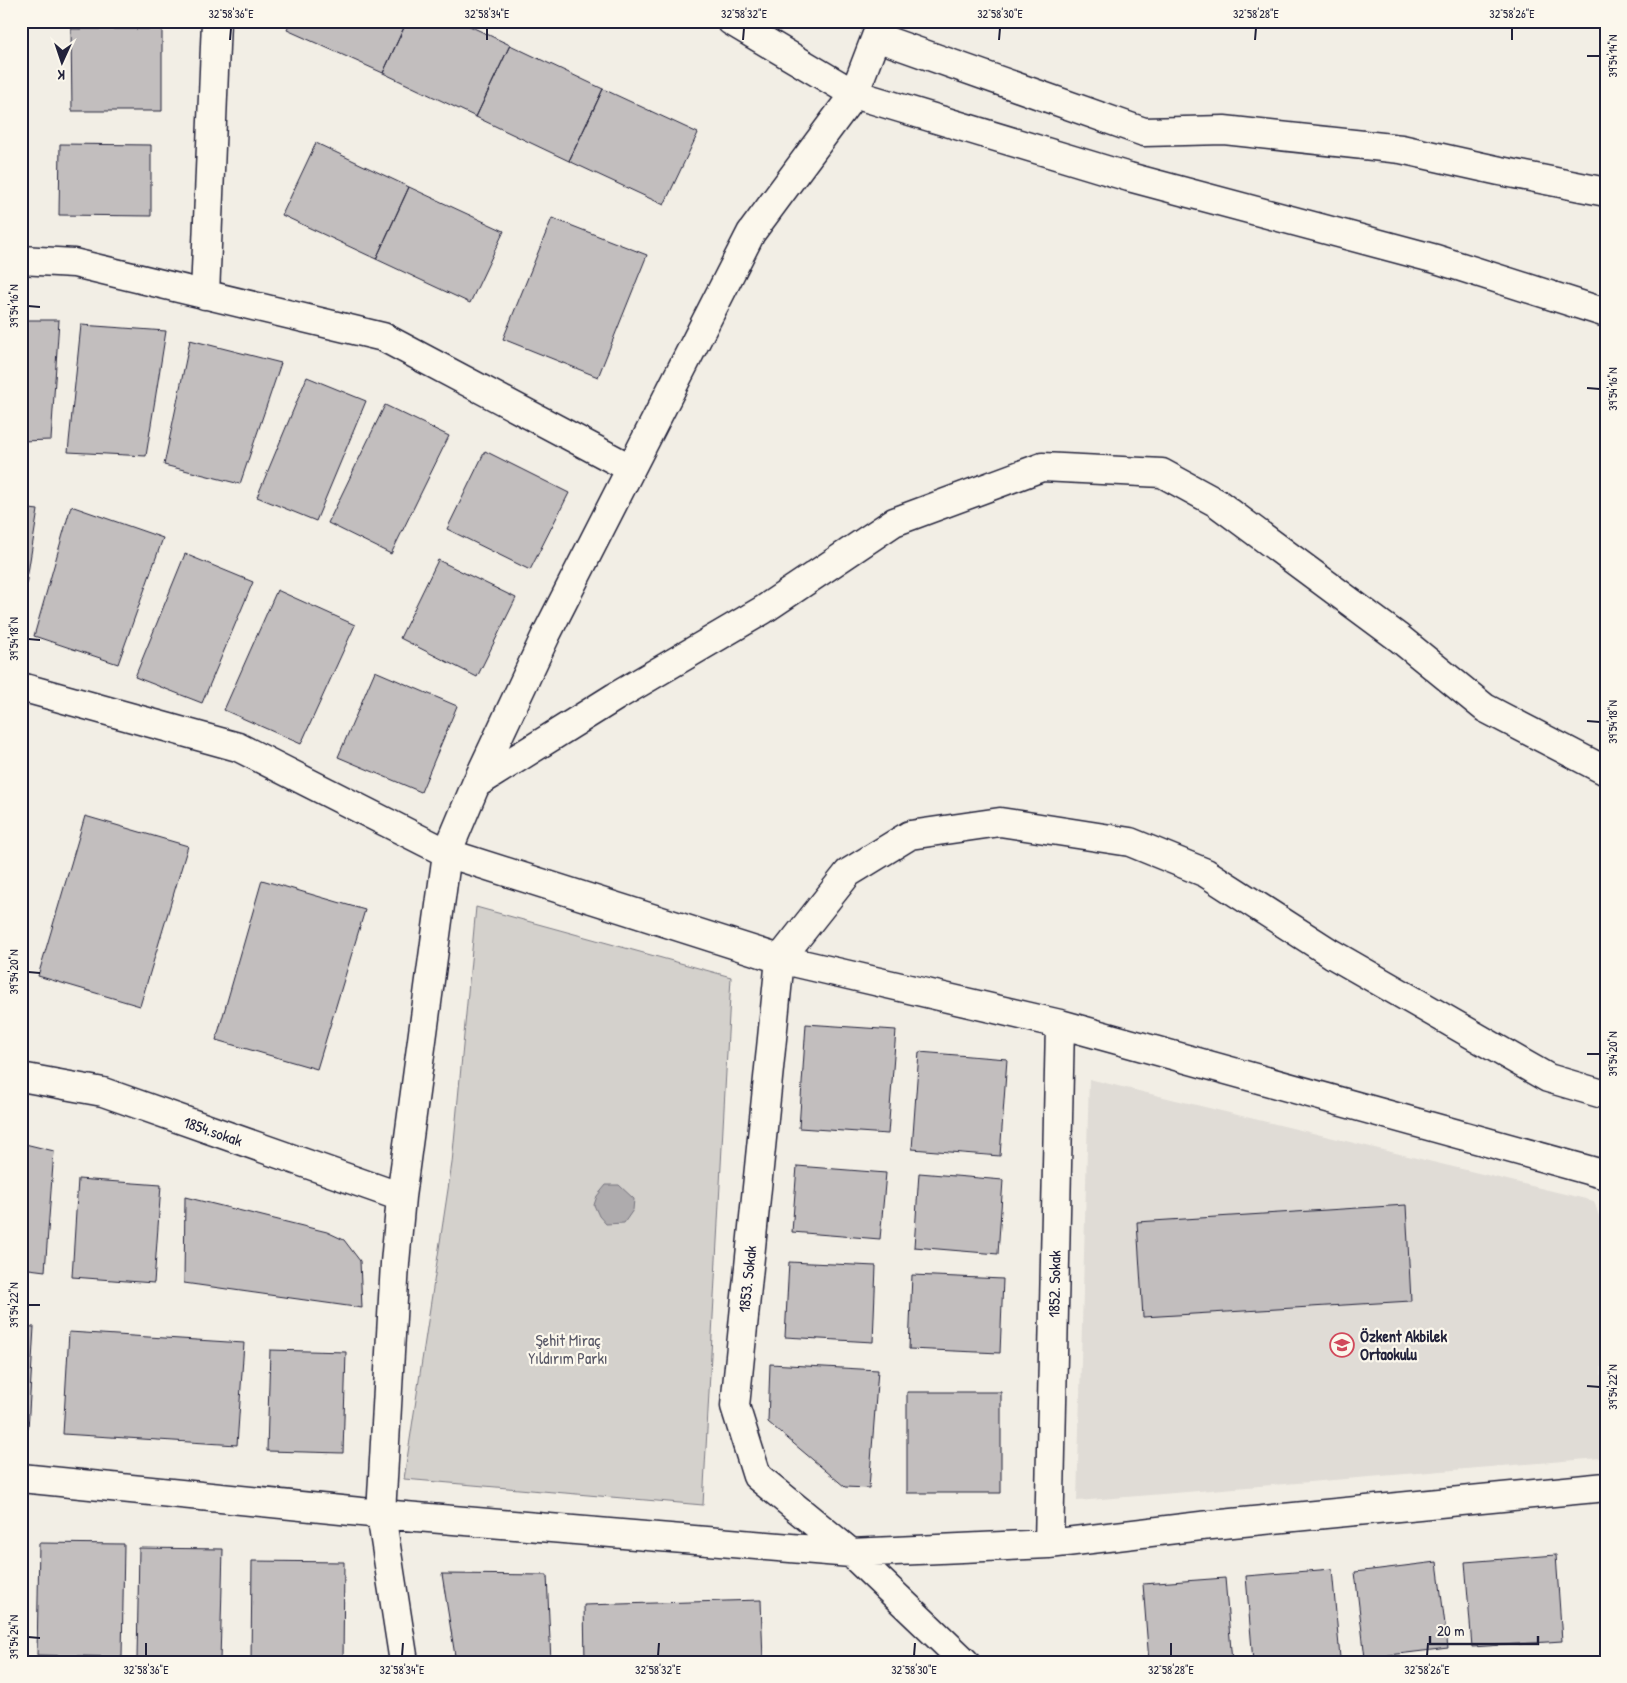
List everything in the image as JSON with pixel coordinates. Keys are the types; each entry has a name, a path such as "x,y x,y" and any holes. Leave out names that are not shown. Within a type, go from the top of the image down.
{"street":[{"path":"205,294 216,21"},
{"path":"731,21 854,94 1129,177 1436,259 1606,313"},
{"path":"404,1662 381,1514 395,1263 401,1196 447,853 476,784 546,635 750,233 854,94 879,29 1144,132 1224,130 1401,149 1606,192"},
{"path":"21,260 74,263 383,337 630,468"},
{"path":"476,784 622,693 763,610 894,522 1042,467 1162,473 1216,503 1400,638 1485,708 1606,771"},
{"path":"21,688 238,747 447,853 780,959 1060,1024 1606,1175"},
{"path":"780,959 848,873 910,835 1000,822 1130,842 1206,873 1332,954 1548,1078 1606,1095"},
{"name":"1853. Sokak","path":"780,959 735,1406 757,1476 851,1553 965,1662"},
{"name":"1852. Sokak","path":"1048,1544 1060,1024"},
{"name":"1854.sokak","path":"21,1077 103,1092 401,1196"},
{"path":"21,1478 381,1514 851,1553 1048,1544 1201,1526 1606,1487"}],"shaded area":[{"name":"Özkent Akbilek Ortaokulu","path":"1089,1079 1594,1201 1604,1231 1600,1458 1077,1501"},
{"path":"606,1185 619,1185 634,1199 633,1210 624,1223 606,1224 599,1216 594,1205 597,1196"}],"green space":[{"name":"Şehit Miraç Yıldırım Parkı","path":"476,907 731,977 703,1505 404,1479 452,1163"}],"building":[{"path":"291,21 407,21 383,73 287,30"},
{"path":"407,21 459,21 510,45 476,117 383,73"},
{"path":"71,29 162,29 162,111 72,111"},
{"path":"510,45 603,89 569,161 476,117"},
{"path":"603,89 698,133 664,205 569,161"},
{"path":"316,143 409,187 376,259 282,215"},
{"path":"60,144 151,145 151,216 59,215"},
{"path":"409,187 504,231 470,303 376,259"},
{"path":"552,218 647,255 598,377 503,339"},
{"path":"21,320 59,320 51,440 21,441"},
{"path":"81,325 166,331 146,456 68,452"},
{"path":"190,340 281,363 240,484 164,465"},
{"path":"307,377 366,401 316,521 257,497"},
{"path":"385,405 449,436 391,554 328,523"},
{"path":"485,451 569,493 530,570 447,529"},
{"path":"71,506 163,538 118,664 34,636"},
{"path":"21,508 38,510 21,617"},
{"path":"185,554 253,582 202,703 135,677"},
{"path":"438,560 516,598 477,677 400,638"},
{"path":"277,590 355,625 301,744 224,710"},
{"path":"375,671 457,706 421,792 338,757"},
{"path":"85,816 188,846 140,1006 38,976"},
{"path":"262,880 365,910 317,1069 216,1040"},
{"path":"806,1024 896,1030 888,1134 799,1128"},
{"path":"919,1052 1007,1059 1000,1156 912,1149"},
{"path":"21,1143 54,1151 45,1271 21,1268"},
{"path":"797,1166 886,1173 880,1239 792,1232"},
{"path":"919,1173 1003,1180 998,1254 914,1247"},
{"path":"78,1179 161,1185 154,1283 72,1277"},
{"path":"185,1197 327,1232 344,1240 360,1261 362,1308 184,1283"},
{"path":"1406,1205 1411,1301 1143,1317 1137,1222"},
{"path":"789,1262 876,1266 873,1342 785,1337"},
{"path":"912,1275 1003,1279 1000,1353 909,1349"},
{"path":"21,1326 34,1327 28,1429 21,1428"},
{"path":"69,1332 244,1343 237,1445 63,1434"},
{"path":"270,1350 346,1352 343,1453 267,1451"},
{"path":"770,1364 878,1370 869,1488 845,1487 768,1422"},
{"path":"907,1392 1001,1392 1001,1493 907,1493"},
{"path":"39,1543 124,1544 122,1657 37,1655"},
{"path":"139,1548 223,1549 220,1661 137,1659"},
{"path":"1556,1555 1562,1641 1472,1647 1465,1562"},
{"path":"252,1561 344,1562 343,1662 251,1662"},
{"path":"1437,1562 1448,1648 1365,1658 1355,1572"},
{"path":"1332,1569 1340,1658 1293,1662 1253,1662 1246,1576"},
{"path":"442,1574 547,1575 551,1662 456,1662"},
{"path":"1225,1578 1232,1662 1149,1662 1143,1584"},
{"path":"761,1600 763,1662 585,1662 584,1605"}],"place":[{"name":"Özkent Akbilek Ortaokulu","path":"1342,1345"}]}
